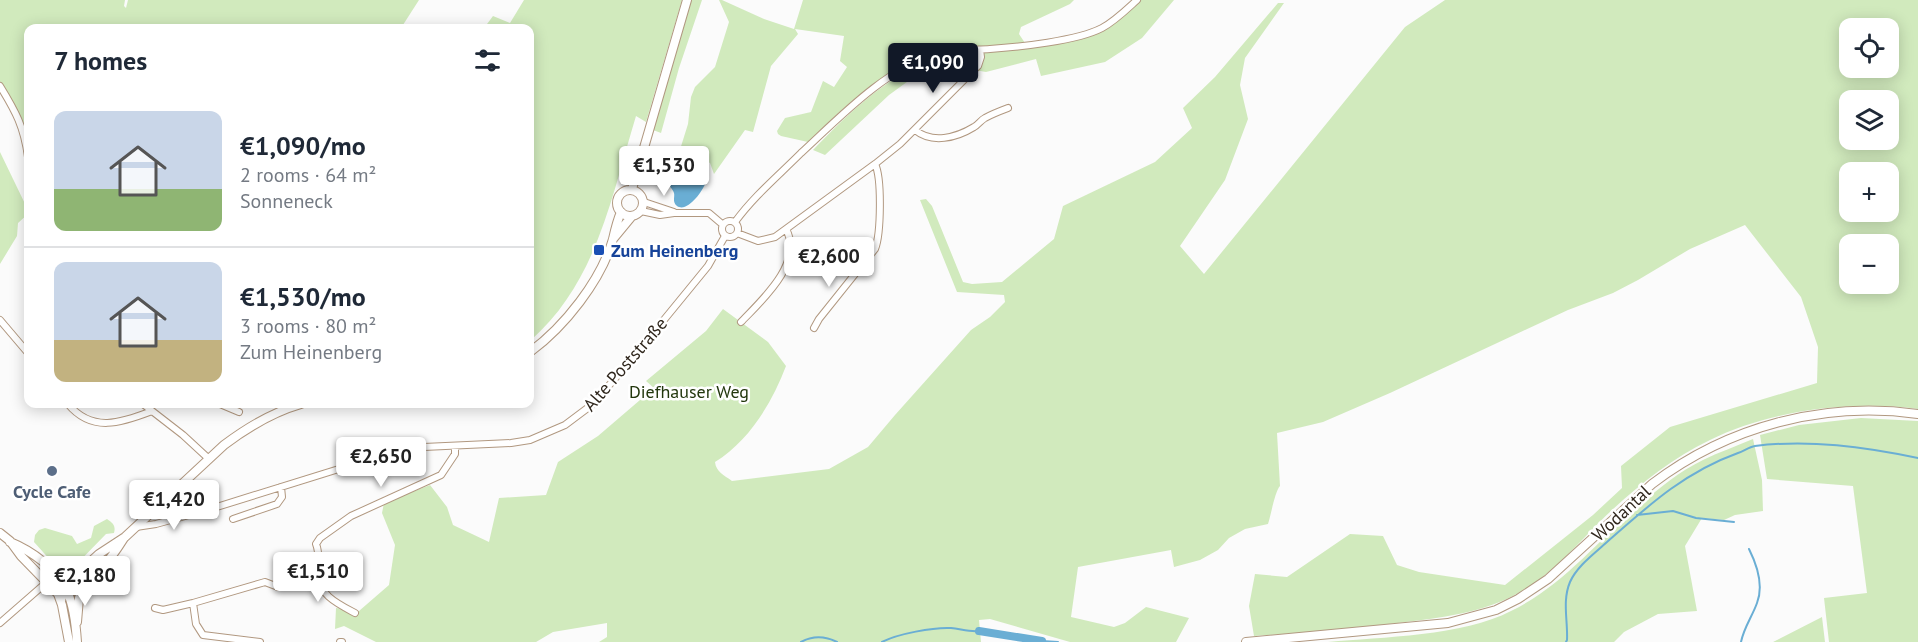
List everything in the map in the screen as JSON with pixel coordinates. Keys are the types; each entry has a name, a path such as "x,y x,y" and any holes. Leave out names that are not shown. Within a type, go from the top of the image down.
{"main road":[{"path":"632,189 687,0"},
{"path":"613,239 643,206 640,193 632,189 623,191 618,197 617,205 626,216 632,216"},
{"path":"534,348 562,324 596,276 613,239 621,212"},
{"path":"61,601 65,590 99,554 125,537 241,432 267,417 291,408"},
{"name":"Wodantal","path":"1246,642 1448,623 1474,617 1507,605 1548,579 1652,484 1666,473 1716,445 1755,429 1794,418 1844,411 1877,410 1918,414"},
{"path":"0,533 31,552 55,574 65,590 76,629"},
{"path":"77,642 78,608 83,587 115,553 125,537"},
{"path":"10,541 61,601 69,642"},
{"path":"49,585 65,590 83,587"}],"street":[{"path":"735,222 751,201 839,117 881,83 914,63 938,53 1031,45 1066,39 1100,29 1118,18 1137,0"},
{"path":"737,233 753,240 763,241 775,237 875,164 915,130 978,66 981,57 980,50"},
{"path":"0,86 24,131"},
{"path":"915,130 929,138 949,137 976,126 982,119 1008,108"},
{"path":"814,328 875,249 879,240 878,169 875,164"},
{"path":"643,206 660,215 709,213 722,224 722,232 725,236 730,237 737,233"},
{"path":"722,224 729,220 735,222 738,226 737,233"},
{"path":"741,322 784,271 789,258 790,246 790,237 786,229"},
{"name":"Alte Poststraße","path":"136,527 207,510 409,450 530,440 565,425 586,410 636,354 708,266 725,236"},
{"path":"0,320 24,347"},
{"path":"72,408 81,417 94,423 108,424 152,411"},
{"path":"148,408 209,459"},
{"path":"230,408 239,412"},
{"path":"355,613 333,601 321,586 318,577 319,557 316,544 320,538 351,516 441,475 455,454 455,446"},
{"path":"233,519 277,504 282,497 281,487"},
{"path":"155,608 163,610 193,603 265,582 278,587 286,584"},
{"path":"0,623 49,585"},
{"path":"193,603 196,624 203,635 261,642"}],"green space":[{"path":"0,0 125,0 126,8 128,0 419,0 404,24 24,24 24,128 0,82"},
{"path":"524,0 682,0 646,122 636,116 599,237 571,292 553,318 534,337 534,24 487,24 493,16 510,23"},
{"path":"691,0 702,0 679,68 661,133 653,130"},
{"path":"719,0 794,29 803,0 1074,0 1021,27 1019,34 1025,43 1034,46 1100,32 1119,20 1141,0 1174,0 1142,38 1105,62 1041,76 1036,59 986,72 944,68 918,74 889,95 825,155 813,150 860,105 899,76 939,57 936,52 917,59 883,78 852,101 808,142 781,136 777,131 785,118 811,112 823,81 834,87 847,67 840,61 844,36 795,29 798,34 771,66 753,132 745,130 714,174 710,163 692,153 689,157 678,156 688,124 691,97 695,87 715,67 729,22"},
{"name":"Diefhauser Weg","path":"1445,0 1918,0 1918,409 1867,406 1812,410 1759,421 1710,440 1671,463 1634,491 1545,575 1520,592 1492,605 1446,617 1344,629 1254,636 1249,606 1255,574 1287,577 1350,534 1383,536 1397,565 1419,572 1505,585 1593,515 1622,488 1621,466 1670,427 1817,383 1818,347 1801,297 1745,225 1690,249 1613,293 1568,310 1390,393 1323,422 1277,433 1280,486 1268,524 1245,529 1229,538 1218,550 1200,560 1174,567 1171,550 1078,567 1071,617 1114,627 1125,623 1146,607 1189,618 1176,642 1070,642 990,619 979,620 981,642 599,642 607,637 607,623 553,632 536,642 376,642 344,626 335,629 336,608 359,611 389,585 395,545 382,513 384,503 430,485 447,507 453,525 489,542 499,498 546,495 558,462 598,436 654,388 646,381 706,331 723,309 768,342 786,366 774,394 758,420 738,443 715,462 721,473 732,481 829,469 868,447 971,330 990,317 1005,302 1004,295 957,292 920,200 926,199 932,206 963,282 972,284 1002,282 1054,239 1063,206 1155,162 1192,128 1183,108 1215,77 1278,3 1284,3 1245,58 1240,85 1248,119 1225,180 1180,246 1204,274 1405,27"},
{"path":"0,152 24,202 24,218 18,223 17,236 0,264"},
{"path":"1861,418 1918,421 1918,642 1829,642 1824,598 1867,593 1853,486 1767,479 1760,435 1799,425"},
{"path":"1753,439 1762,480 1763,511 1735,515 1724,520 1702,518 1685,546 1697,611 1658,614 1624,632 1614,642 1328,642 1397,637 1470,626 1511,611 1564,576 1624,519 1670,480 1715,454"},
{"path":"107,519 115,528 114,533 106,534 69,572 61,572 34,542 35,535 39,530 45,528 72,536 77,544 91,538 94,526"},
{"path":"1822,617 1825,642 1773,642"}],"water":[{"path":"685,158 704,166 706,180 694,201 681,207 675,203 673,192 666,181 672,167"}],"waterway":[{"path":"1566,642 1566,596 1570,582 1577,571 1592,555 1653,503 1701,470 1751,447 1775,444 1837,445 1918,458"},
{"path":"1637,515 1673,511 1696,518 1734,522"},
{"path":"1741,642 1757,603 1760,589 1757,568 1749,549"},
{"path":"882,642 906,634 935,629 979,631"},
{"path":"979,631 1042,641"},
{"path":"801,642 819,638 837,642"},
{"path":"1042,641 1058,642"}],"place":[{"name":"Zum Heinenberg","path":"599,250"},
{"name":"Cycle Cafe","path":"52,471"}]}
